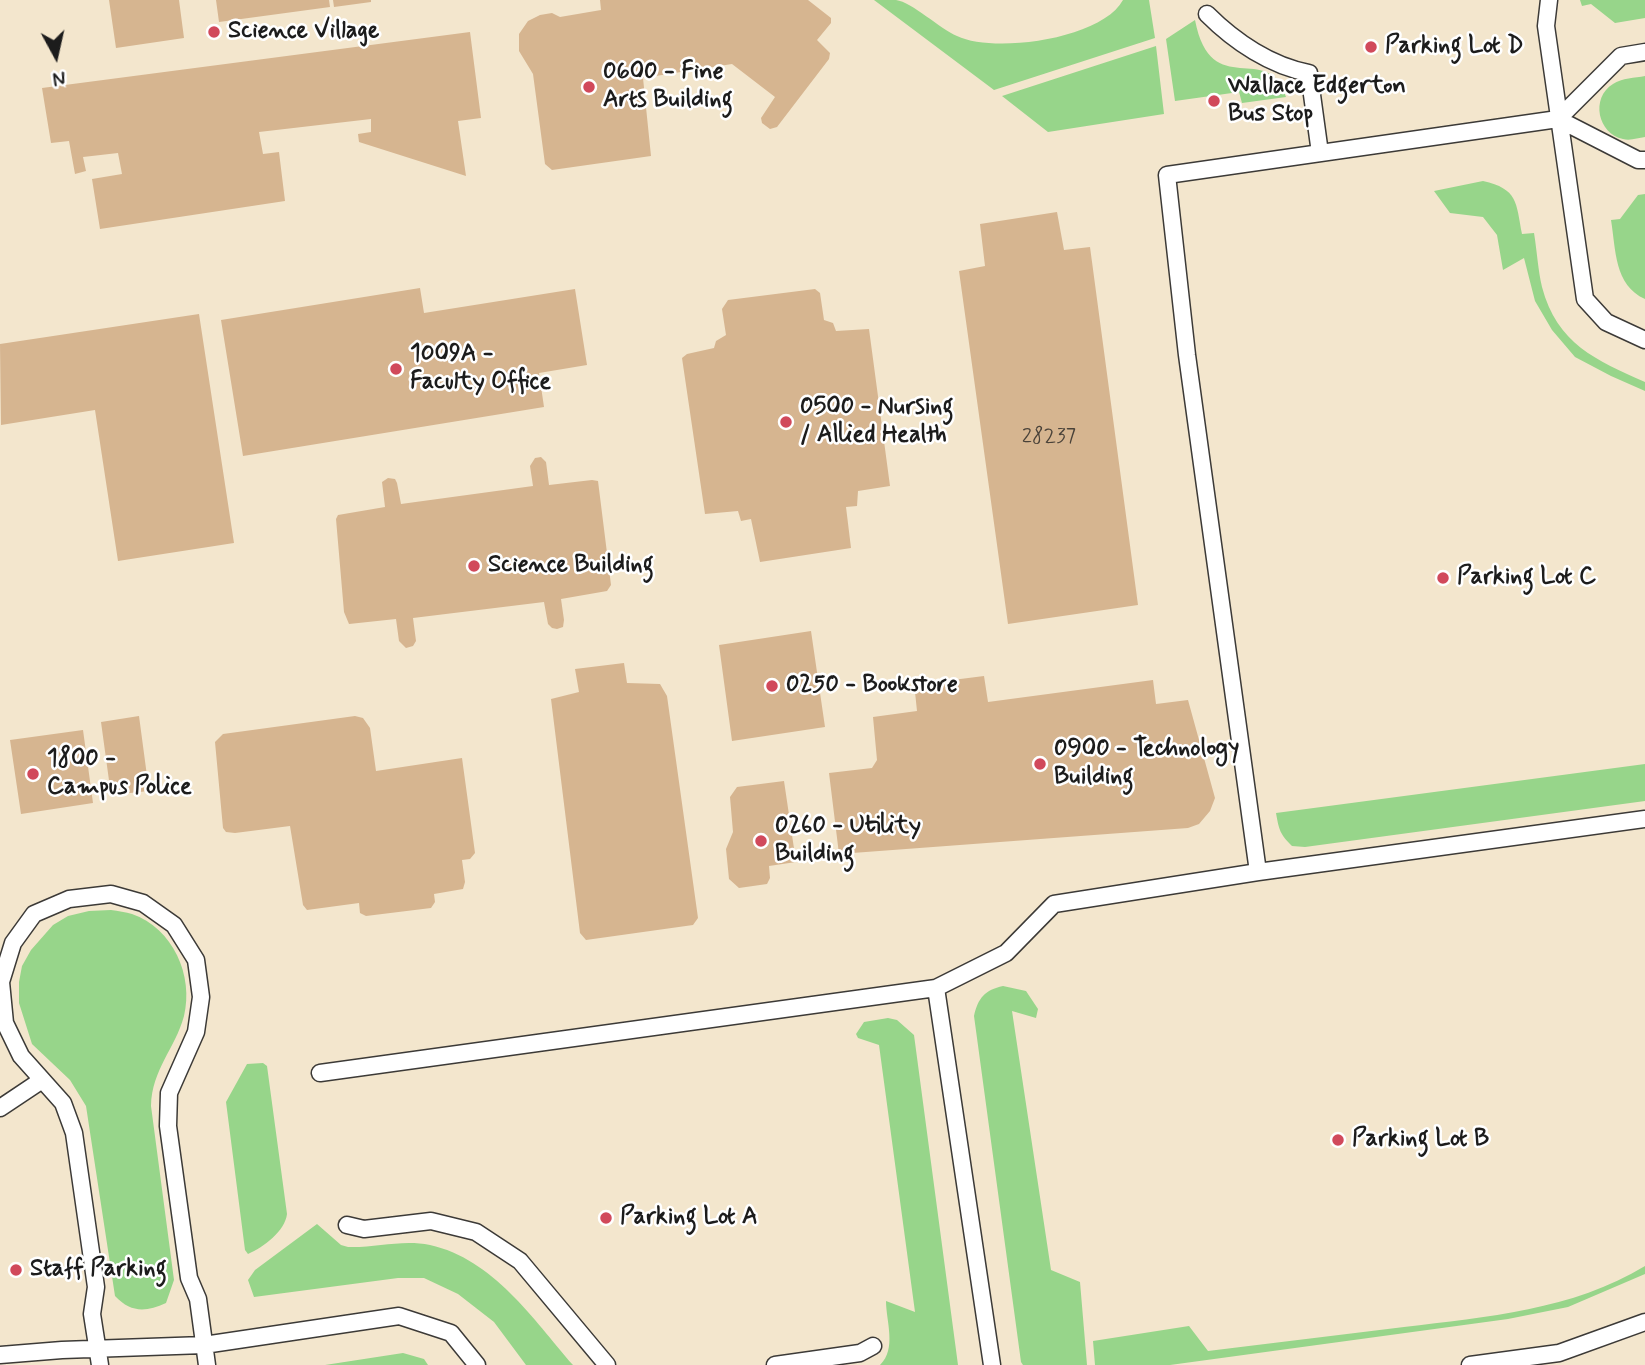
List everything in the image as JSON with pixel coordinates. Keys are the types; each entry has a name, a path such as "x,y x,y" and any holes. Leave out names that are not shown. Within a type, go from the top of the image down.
{"lane":[{"path":"1549,0 1546,26 1585,299 1606,322 1645,340"},
{"path":"1207,15 1229,36 1253,50 1289,69 1309,73 1320,153"},
{"path":"1558,119 1621,56 1645,52"},
{"path":"1258,872 1184,331 1167,176 1558,119 1639,160 1645,159"},
{"path":"320,1073 936,989 1006,953 1054,904 1258,872 1645,819"},
{"path":"100,1365 92,1314 96,1287 74,1133 63,1103 21,1056 5,1023 1,982 13,943 34,914 69,899 111,894 143,903 174,925 196,960 201,997 196,1032 169,1093 168,1126 189,1278 198,1299 207,1365"},
{"path":"936,989 992,1365"},
{"path":"0,1108 42,1080"},
{"path":"347,1225 364,1229 431,1221 476,1232 520,1261 607,1365"},
{"path":"0,1355 98,1348 204,1345 399,1316 451,1333 477,1365"},
{"path":"1471,1365 1559,1353 1645,1322"},
{"path":"775,1365 860,1353 873,1346"}],"green space":[{"path":"874,0 903,2 957,36 974,41 1020,43 1071,33 1093,25 1111,13 1123,0 1149,0 1155,38 994,90"},
{"path":"1580,0 1645,0 1645,18 1615,23 1591,4 1582,6"},
{"path":"1195,20 1203,45 1214,59 1226,66 1267,72 1278,80 1286,97 1242,103 1239,92 1175,101 1166,39"},
{"path":"1156,46 1164,114 1048,132 1002,96"},
{"path":"1645,76 1645,137 1628,140 1614,136 1600,115 1601,98 1606,90 1617,82"},
{"path":"1483,181 1509,193 1516,205 1522,234 1534,233 1542,287 1549,307 1568,336 1581,348 1610,366 1645,382 1645,391 1575,357 1552,330 1535,301 1524,258 1503,270 1497,235 1483,217 1450,213 1434,191"},
{"path":"1645,194 1645,299 1627,285 1622,276 1611,220 1620,219 1638,195"},
{"path":"1645,764 1645,801 1305,847 1292,846 1285,838 1279,828 1276,813"},
{"path":"111,910 132,914 159,930 177,955 186,985 184,1016 155,1081 151,1106 174,1280 166,1303 145,1309 127,1306 115,1296 86,1106 70,1080 32,1044 19,1003 22,966 31,950 53,925 68,916"},
{"path":"1003,986 1026,991 1038,1009 1036,1018 1012,1011 1051,1270 1080,1282 1087,1365 1023,1365 1021,1362 974,1016 983,996"},
{"path":"888,1018 897,1020 914,1035 958,1365 880,1365 888,1351 889,1343 886,1301 915,1312 879,1045 858,1038 856,1034 864,1022"},
{"path":"263,1063 267,1066 287,1214 273,1238 248,1254 245,1250 226,1102 247,1064"},
{"path":"317,1224 341,1245 348,1247 420,1243 453,1252 473,1263 510,1293 573,1365 526,1365 494,1322 458,1294 424,1278 398,1278 254,1297 248,1280 255,1270"},
{"path":"1645,1266 1645,1274 1568,1307 1508,1319 1170,1365 1095,1365 1093,1341 1189,1326 1208,1351 1497,1315 1588,1293"},
{"path":"403,1353 424,1359 428,1365 325,1365"}],"building":[{"path":"109,0 179,0 184,38 116,48"},
{"path":"216,0 329,0 330,7 219,22"},
{"path":"333,0 371,0 371,2 334,7"},
{"name":"0600 - Fine Arts Building","path":"600,0 808,0 831,18 831,23 817,40 830,53 829,59 777,127 770,129 762,123 761,118 775,97 732,64 643,78 651,156 552,170 545,164 533,74 519,51 519,34 528,21 540,15 552,13 560,17 601,10"},
{"path":"470,32 481,118 458,121 466,176 359,142 358,134 371,132 371,119 259,132 263,154 279,152 285,201 100,229 92,179 122,174 118,153 83,157 86,171 75,174 69,141 51,143 42,88"},
{"path":"1057,212 1064,250 1090,247 1138,605 1008,624 959,271 985,266 980,224"},
{"name":"1009A - Faculty Office","path":"420,288 424,313 575,289 587,365 539,373 544,407 243,456 221,320"},
{"name":"0500 - Nursing / Allied Health","path":"815,289 820,293 824,320 833,323 836,331 869,329 890,486 858,491 857,506 846,507 851,548 760,562 751,519 741,521 738,511 705,514 682,358 687,354 714,348 716,341 726,335 722,309 728,300"},
{"path":"199,314 234,543 118,561 95,410 1,425 0,344"},
{"name":"Science Building","path":"541,457 546,462 549,485 598,481 611,585 607,591 561,599 564,620 563,627 557,629 548,624 544,602 413,618 416,641 413,646 406,648 399,641 396,619 349,624 344,612 336,519 338,515 385,507 382,482 388,478 395,479 397,483 401,504 533,486 530,466 535,458"},
{"name":"0250 - Bookstore","path":"811,631 825,727 732,741 719,645"},
{"path":"624,663 627,683 660,684 667,696 698,918 693,925 586,940 580,933 551,699 579,692 575,669"},
{"name":"0900 - Technology Building","path":"984,676 988,702 1153,680 1156,704 1188,700 1215,798 1210,811 1199,824 1188,828 839,854 829,773 872,768 877,760 873,717 917,711 915,692 921,684"},
{"path":"139,716 149,791 111,795 101,722"},
{"path":"355,716 363,718 370,728 376,771 462,758 475,853 470,859 462,860 465,882 463,889 434,894 435,902 431,908 366,916 360,913 359,903 307,910 303,905 290,826 235,833 226,832 223,828 215,742 223,734"},
{"path":"83,730 93,803 21,814 10,740"},
{"name":"0260 - Utility Building","path":"784,781 796,862 769,866 770,878 767,884 739,888 729,879 726,849 733,832 730,797 737,787"}],"place":[{"name":"Science Village","path":"214,32"},
{"name":"Parking Lot D","path":"1371,47"},
{"name":"0600 - Fine Arts Building","path":"589,87"},
{"name":"Wallace Edgerton Bus Stop","path":"1214,101"},
{"name":"1009A - Faculty Office","path":"396,369"},
{"name":"0500 - Nursing / Allied Health","path":"786,422"},
{"name":"Science Building","path":"474,566"},
{"name":"Parking Lot C","path":"1443,578"},
{"name":"0250 - Bookstore","path":"772,686"},
{"name":"0900 - Technology Building","path":"1040,764"},
{"name":"1800 - Campus Police","path":"33,774"},
{"name":"0260 - Utility Building","path":"761,841"},
{"name":"Parking Lot B","path":"1338,1140"},
{"name":"Parking Lot A","path":"606,1218"},
{"name":"Staff Parking","path":"16,1270"}]}
